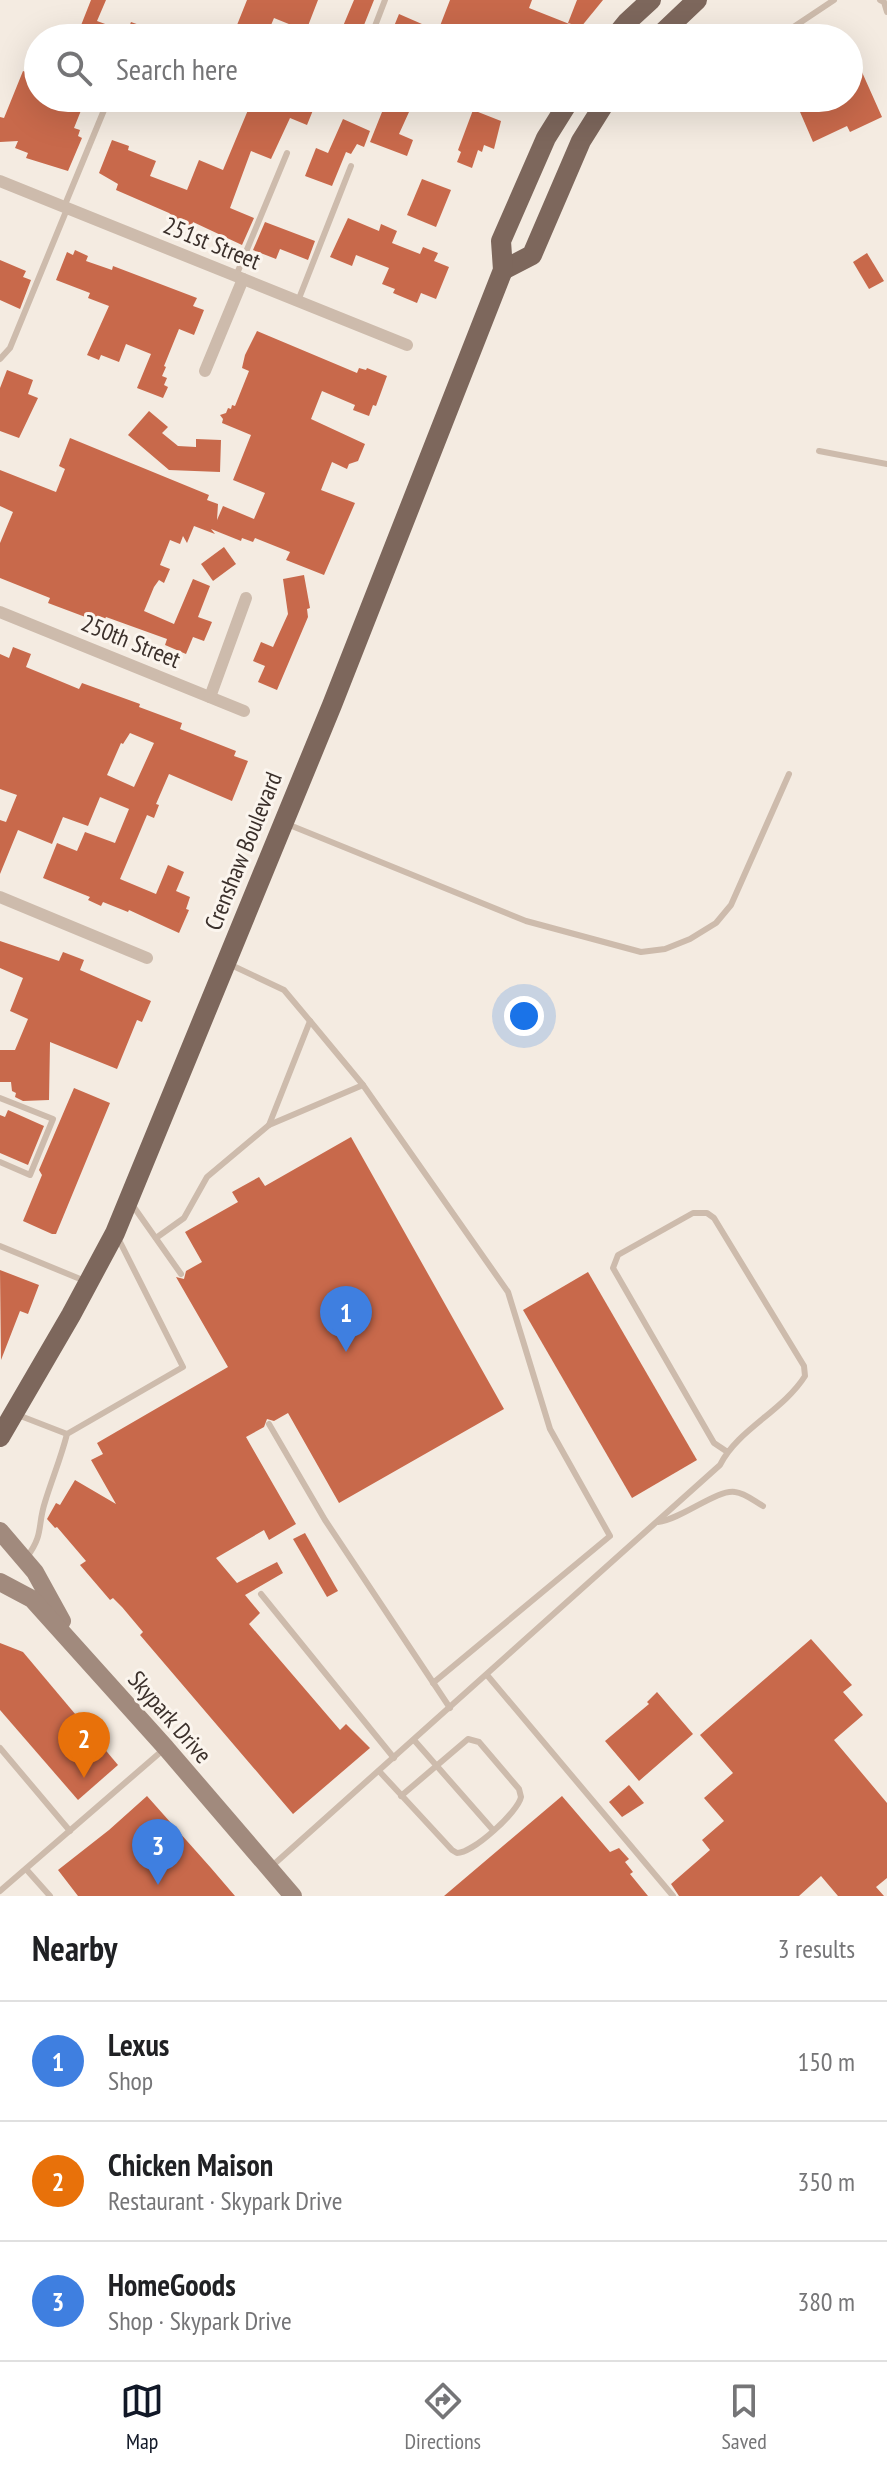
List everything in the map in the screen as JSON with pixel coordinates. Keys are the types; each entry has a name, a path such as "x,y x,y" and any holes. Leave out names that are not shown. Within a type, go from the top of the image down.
{"main road":[{"path":"672,24 697,0"},
{"path":"625,24 642,3"},
{"name":"Crenshaw Boulevard","path":"4,1428 89,1283 129,1200 503,270 501,241 546,138 562,112"},
{"path":"503,270 532,255 581,141 599,112"},
{"path":"0,1531 26,1559 76,1648"},
{"name":"Skypark Drive","path":"0,1582 32,1599 293,1896"}],"street":[{"name":"251st Street","path":"0,181 407,345"},
{"path":"205,371 240,278"},
{"path":"210,697 246,598"},
{"name":"250th Street","path":"0,612 244,711"},
{"path":"0,897 147,958"}],"lane":[{"path":"376,24 385,0"},
{"path":"798,24 834,0"},
{"path":"880,0 884,2 887,12"},
{"path":"0,359 10,348 104,112"},
{"path":"240,278 287,153"},
{"path":"298,301 351,166"},
{"path":"819,451 887,464"},
{"path":"283,822 526,921 641,952 665,949 690,939 716,923 731,905 789,774"},
{"path":"226,962 284,990 363,1085 508,1292 550,1429 610,1536 433,1683"},
{"path":"269,1125 310,1021"},
{"path":"156,1238 184,1218 207,1177 269,1125 363,1085"},
{"path":"0,1098 53,1119 30,1175 0,1162"},
{"path":"129,1200 181,1274"},
{"path":"270,1868 720,1465 726,1451 781,1406 805,1376 804,1366 714,1218 707,1213 693,1213 618,1255 613,1268 714,1443 726,1451"},
{"path":"4,1428 67,1434 183,1367 115,1233"},
{"path":"0,1246 89,1283"},
{"path":"269,1424 325,1520 450,1708"},
{"path":"26,1559 38,1542 43,1506 59,1466 67,1434"},
{"path":"657,1522 671,1521 727,1491 738,1492 763,1506"},
{"path":"261,1594 394,1758"},
{"path":"487,1675 673,1896"},
{"path":"379,1771 401,1796 452,1850 457,1853 470,1850 516,1810 521,1797 519,1789 479,1742 468,1739 401,1796"},
{"path":"414,1740 493,1830"},
{"path":"0,1748 70,1831"},
{"path":"0,1891 166,1748"},
{"path":"26,1869 50,1896"}],"building":[{"path":"91,0 106,0 97,21 105,24 82,24"},
{"path":"247,0 318,0 309,24 289,24 274,18 271,24 237,24"},
{"path":"354,0 374,0 364,24 344,24"},
{"path":"450,0 532,0 529,8 569,24 441,24"},
{"path":"577,0 603,0 583,24 568,23"},
{"path":"399,14 422,24 395,24"},
{"path":"23,71 24,112 80,112 74,128 80,130 78,136 82,138 68,171 26,158 28,153 15,148 18,141 0,142 0,117 4,118"},
{"path":"863,74 882,117 850,132 847,126 813,142 800,112 863,112"},
{"path":"247,112 312,112 307,125 290,118 271,159 251,151 230,208 254,218 242,245 193,222 192,226 179,221 169,213 116,190 118,184 99,173 112,140 156,161 150,176 187,190 199,160 223,170"},
{"path":"382,112 409,112 399,134 413,140 407,156 370,142"},
{"path":"472,112 501,121 494,149 484,145 482,152 478,150 472,168 457,162 461,152 458,150"},
{"path":"343,119 370,131 364,147 357,144 351,154 346,152 332,186 305,176 316,148 328,153"},
{"path":"422,179 451,190 436,227 407,215"},
{"path":"348,218 379,231 381,224 397,231 392,243 420,254 423,247 438,253 434,261 449,267 436,299 421,293 417,303 393,293 395,289 382,284 389,268 356,255 352,266 330,257"},
{"path":"265,222 315,241 308,260 280,249 276,259 253,250"},
{"path":"75,250 88,256 86,261 112,270 113,266 197,298 193,306 204,310 194,335 179,329 164,366 162,376 167,378 164,385 168,387 163,398 137,388 151,354 126,344 119,362 101,355 99,360 87,355 109,306 88,298 90,293 56,280 67,252 73,255"},
{"path":"867,253 884,281 869,289 853,262"},
{"path":"0,260 26,271 23,277 31,280 20,309 0,300"},
{"path":"257,331 357,373 359,368 367,368 387,376 369,416 353,410 355,405 322,391 311,419 365,444 358,461 349,464 347,469 332,462 321,490 355,503 324,575 286,560 290,552 255,538 253,542 242,538 241,541 194,526 187,543 183,536 180,544 170,540 160,565 170,569 164,583 159,580 154,587 144,611 174,624 193,579 210,586 198,617 212,622 204,641 193,637 186,654 165,645 167,639 106,617 104,621 98,618 96,621 48,603 50,598 0,578 0,543 13,512 0,506 0,470 56,492 65,469 59,466 70,438 209,495 207,500 218,504 217,520 223,506 254,519 265,493 233,480 251,435 222,423 220,415 231,409 232,405 235,406 249,371 242,368 245,355"},
{"path":"7,370 33,380 28,394 38,398 19,438 0,431 0,388"},
{"path":"149,411 168,427 162,433 178,446 196,447 196,439 221,440 220,472 169,470 128,435"},
{"path":"224,547 236,564 213,581 201,564"},
{"path":"304,575 310,608 307,609 308,617 277,690 258,682 265,666 253,661 261,642 273,647 288,614 283,579"},
{"path":"13,647 31,654 26,667 79,689 82,683 140,704 139,707 182,723 180,729 236,751 234,756 248,761 232,801 169,774 156,804 159,805 154,818 147,815 120,879 156,894 168,865 184,872 176,891 190,897 186,909 189,910 179,933 129,910 103,902 101,906 88,900 90,897 43,878 57,843 77,851 85,832 115,843 129,809 100,797 88,826 63,817 52,844 18,830 0,874 0,820 6,822 17,795 0,789 0,654 9,658","holes":["130,733 154,743 134,787 107,775 121,743"]},
{"path":"0,941 59,961 63,952 84,960 80,970 151,1001 142,1022 137,1020 117,1069 50,1042 49,1100 23,1101 15,1097 11,1082 0,1082 0,1050 15,1050 28,1019 10,1011 23,978 0,968"},
{"path":"74,1088 110,1103 56,1234 52,1234 23,1221 42,1175 39,1170"},
{"path":"8,1110 44,1126 28,1165 0,1153 0,1115 5,1117"},
{"path":"351,1137 504,1409 339,1503 288,1413 274,1421 267,1419 264,1427 246,1437 296,1524 269,1540 264,1530 216,1558 237,1583 277,1562 283,1573 245,1595 260,1613 249,1624 340,1730 346,1724 370,1748 293,1814 140,1635 143,1632 122,1607 113,1598 110,1600 80,1565 86,1561 47,1519 75,1480 116,1504 91,1460 103,1454 97,1443 228,1367 176,1277 184,1279 186,1271 202,1262 185,1232 238,1202 232,1192 259,1177 265,1186"},
{"path":"0,1270 39,1285 28,1314 20,1311 1,1360"},
{"path":"588,1272 697,1460 632,1498 523,1310"},
{"path":"305,1533 338,1591 327,1597 293,1539"},
{"path":"811,1639 852,1685 843,1692 863,1715 834,1740 887,1803 887,1878 876,1887 884,1896 838,1896 821,1876 799,1896 679,1896 671,1884 710,1850 702,1840 724,1821 704,1798 733,1773 700,1735"},
{"path":"0,1643 23,1652 118,1765 78,1800 0,1710"},
{"path":"657,1692 693,1734 639,1781 605,1741 649,1704 647,1702"},
{"path":"629,1785 644,1803 622,1817 609,1802"},
{"path":"147,1796 235,1896 78,1896 58,1870"},
{"path":"562,1796 610,1852 619,1848 629,1859 625,1862 633,1872 630,1874 648,1896 444,1896"}],"place":[{"name":"Lexus","path":"346,1352"},
{"name":"Chicken Maison","path":"84,1778"},
{"name":"HomeGoods","path":"158,1885"}]}
